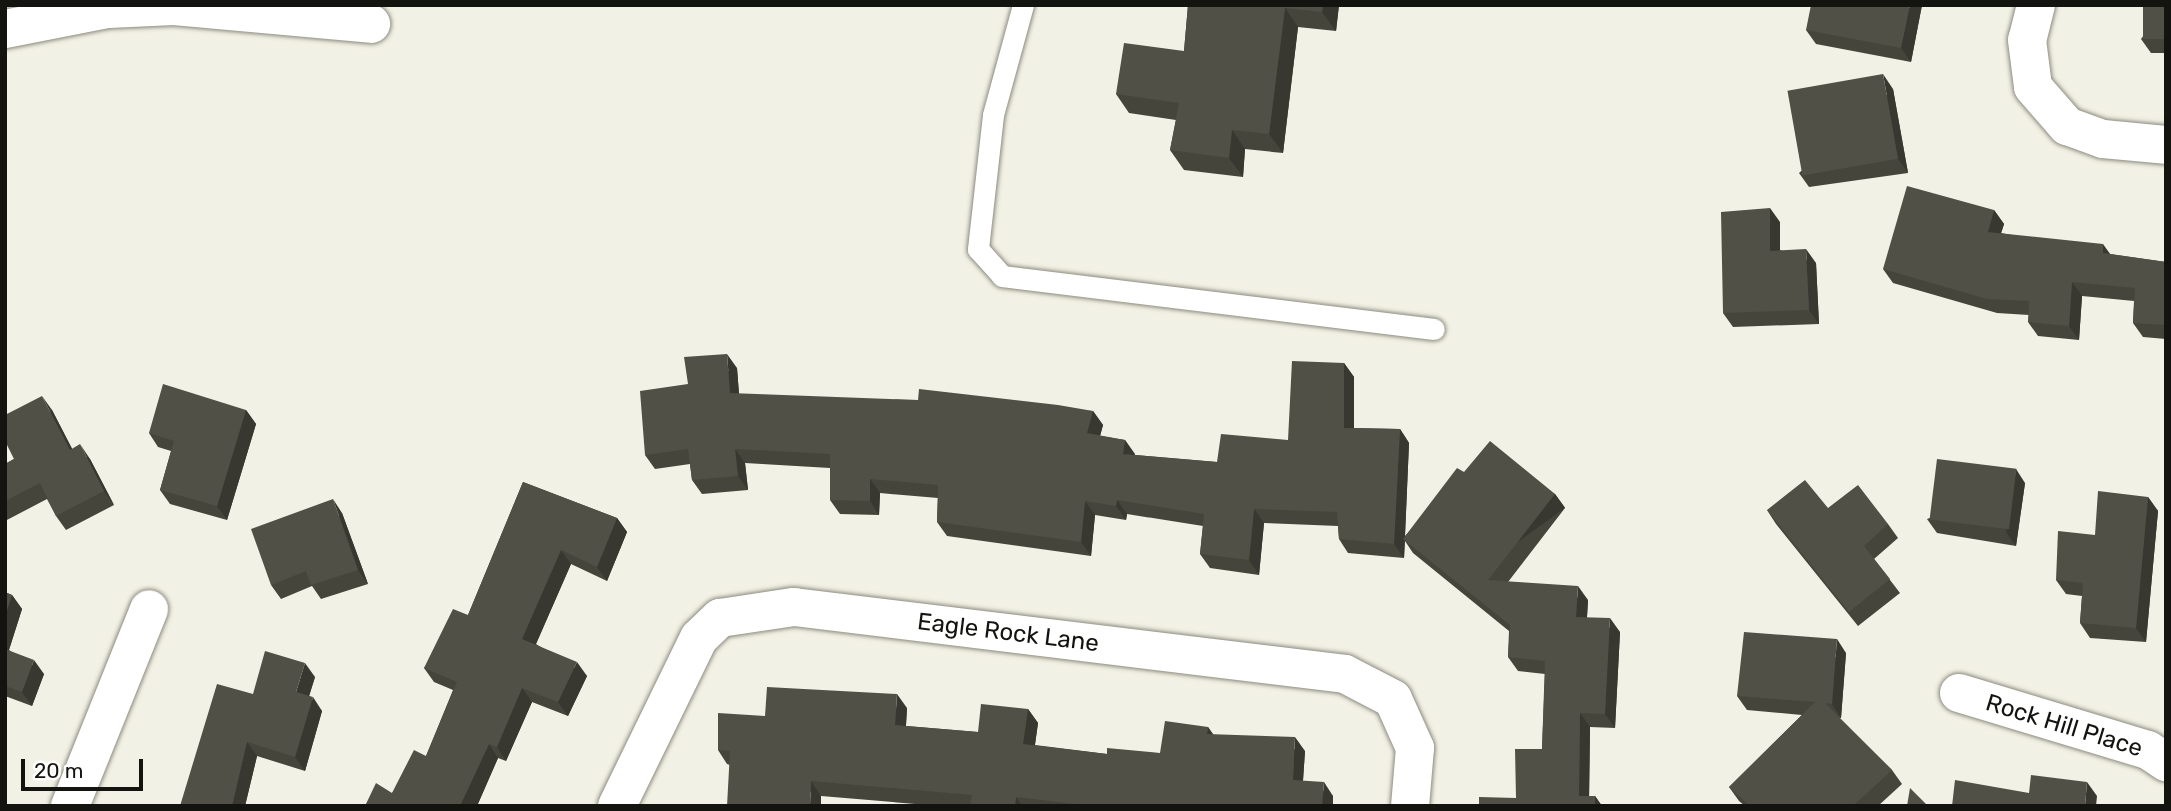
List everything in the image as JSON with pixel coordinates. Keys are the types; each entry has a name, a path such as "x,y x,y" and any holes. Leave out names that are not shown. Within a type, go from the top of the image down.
{"street":[{"path":"2036,5 2026,40 2033,87 2067,126 2103,139 2166,145"},
{"path":"5,29 108,9 174,6 371,24"},
{"name":"Eagle Rock Lane","path":"617,806 699,638 720,618 794,607 1345,674 1393,699 1415,748 1410,806"},
{"path":"70,806 149,609"},
{"name":"Rock Hill Place","path":"1959,693 2148,750 2166,762"}],"lane":[{"path":"1023,5 993,115 978,249 1002,276 1434,329"}],"building":[{"path":"1188,5 1323,5 1322,12 1285,8 1269,134 1232,130 1229,158 1170,150 1179,103 1116,94 1124,43 1184,51"},
{"path":"1811,5 1910,5 1901,48 1806,30"},
{"path":"2143,5 2166,5 2166,39 2143,39"},
{"path":"1883,74 1898,159 1802,176 1787,91"},
{"path":"1907,186 1994,210 1988,232 2103,244 2103,253 2166,262 2166,325 2133,323 2135,288 2072,282 2069,326 2028,322 2029,301 1987,299 1883,269"},
{"path":"1770,208 1770,251 1806,249 1809,310 1723,313 1721,212"},
{"path":"727,354 730,393 918,400 919,389 1058,405 1093,411 1087,433 1125,440 1123,454 1217,462 1221,434 1288,440 1292,361 1344,363 1344,428 1400,429 1394,544 1339,539 1337,512 1254,509 1249,560 1200,554 1204,514 1117,500 1116,506 1085,501 1081,542 937,522 938,485 870,479 870,501 830,500 830,454 735,449 738,476 692,480 688,449 645,455 640,391 688,384 684,357"},
{"path":"163,384 246,410 217,506 160,490 174,441 149,433"},
{"path":"42,396 70,450 80,444 104,491 56,516 40,483 5,501 5,464 14,459 5,441 5,415"},
{"path":"1490,441 1555,494 1488,580 1578,586 1576,617 1610,618 1605,714 1580,713 1579,796 1595,796 1595,806 1479,806 1479,797 1516,798 1515,749 1542,749 1545,661 1508,657 1510,625 1403,539 1457,468 1464,472"},
{"path":"1937,459 2016,469 2009,529 1930,520"},
{"path":"1805,480 1828,508 1858,485 1888,524 1864,546 1890,579 1849,612 1767,510"},
{"path":"523,482 617,518 597,567 561,550 522,639 577,662 558,702 522,688 497,747 489,744 460,806 365,806 376,783 392,793 414,750 426,756 457,682 424,668 453,609 468,615"},
{"path":"2098,491 2148,497 2136,628 2080,623 2083,583 2056,580 2058,531 2095,535"},
{"path":"333,499 358,570 311,585 306,571 271,585 251,529"},
{"path":"5,592 12,595 5,617"},
{"path":"1744,632 1837,639 1832,704 1825,703 1892,770 1853,806 1750,806 1729,787 1815,702 1737,696"},
{"path":"5,649 34,660 22,692 5,686"},
{"path":"265,651 305,663 296,692 313,697 295,757 247,742 232,806 180,806 217,684 253,694"},
{"path":"767,687 897,694 895,725 978,732 981,704 1028,709 1023,744 1107,754 1107,748 1160,753 1165,721 1208,727 1207,734 1295,737 1293,780 1324,782 1322,806 1091,806 1016,797 1015,806 970,806 972,795 811,781 810,806 727,806 730,751 718,750 718,713 765,716"},
{"path":"2031,775 2087,782 2085,806 1952,806 1955,780 2029,793"},
{"path":"1910,788 1928,806 1907,806"}]}
